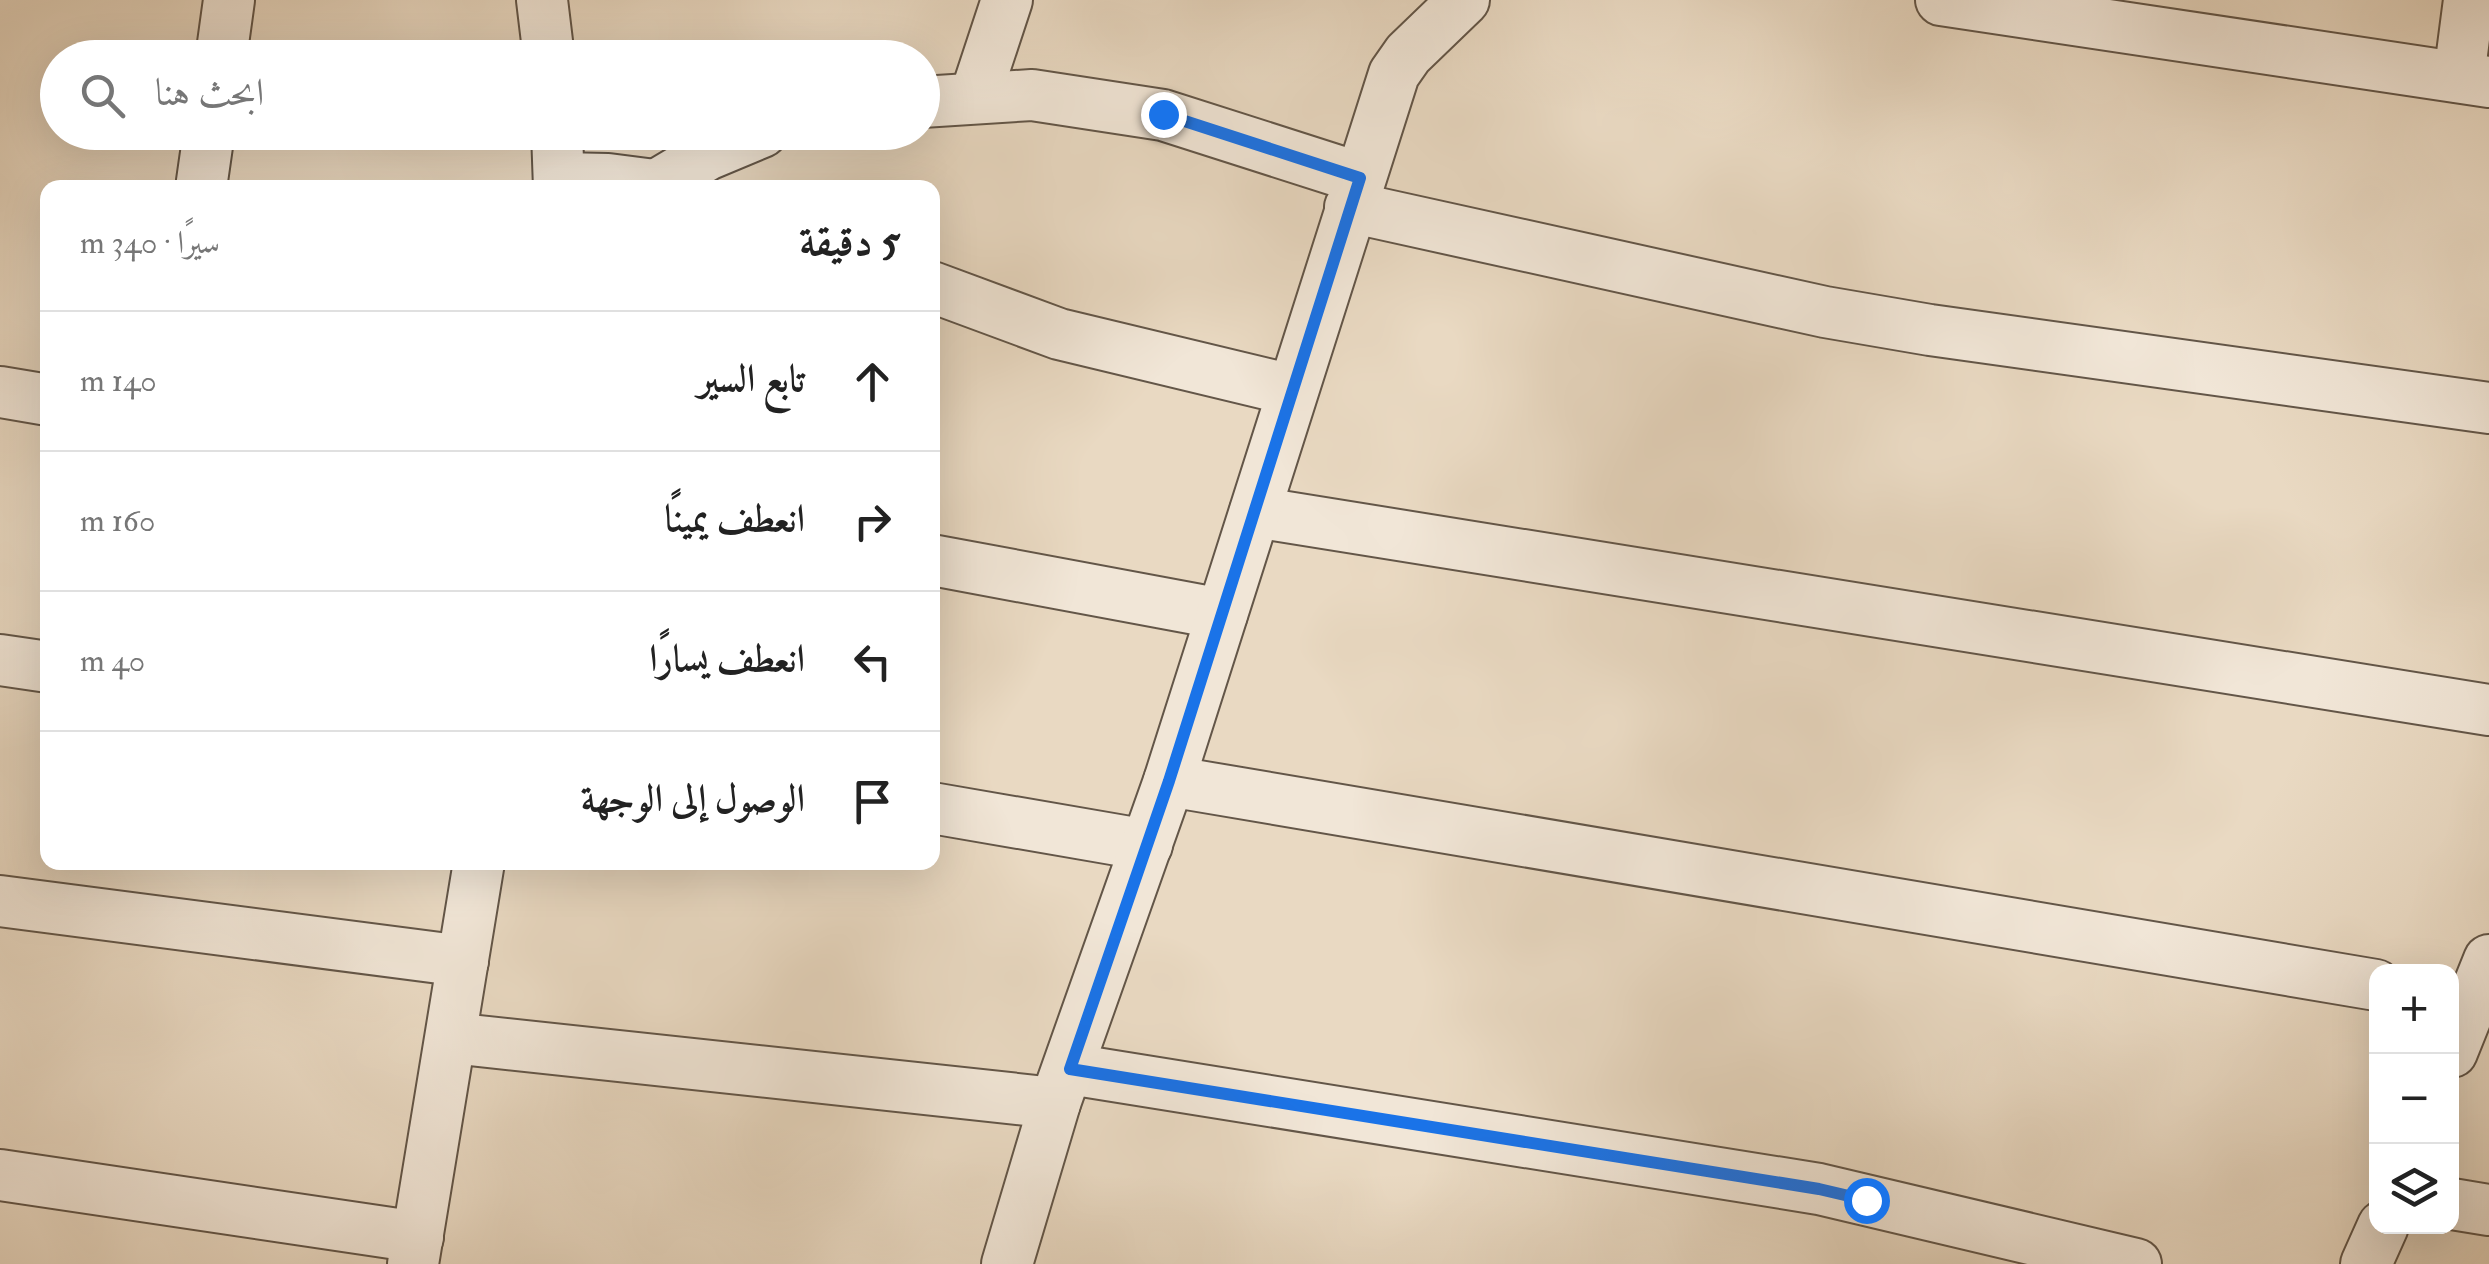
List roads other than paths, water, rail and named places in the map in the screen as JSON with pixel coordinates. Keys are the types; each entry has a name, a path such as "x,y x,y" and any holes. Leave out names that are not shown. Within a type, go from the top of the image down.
{"street":[{"path":"223,40 229,0"},
{"path":"542,0 547,40"},
{"path":"976,96 1008,0"},
{"path":"1007,1264 1062,1086 1169,781 1394,74 1408,54 1464,0"},
{"path":"1941,0 2474,80 2469,0"},
{"path":"940,100 976,96 1049,97 1177,117 1355,193 1825,312 2489,408"},
{"path":"202,180 206,150"},
{"path":"676,180 720,150"},
{"path":"558,166 640,180"},
{"path":"940,290 1059,334 1292,390"},
{"path":"0,392 40,399"},
{"path":"1255,512 2489,710"},
{"path":"940,561 1222,614"},
{"path":"0,660 40,666"},
{"path":"1169,781 2369,984"},
{"path":"940,809 1147,845"},
{"path":"0,1175 415,1251 478,870"},
{"path":"0,901 463,961"},
{"path":"2459,1028 2471,986"},
{"path":"451,1038 1062,1086 1819,1189 2136,1264"},
{"path":"2459,1205 2489,1210"},
{"path":"2366,1264 2379,1234"}]}
